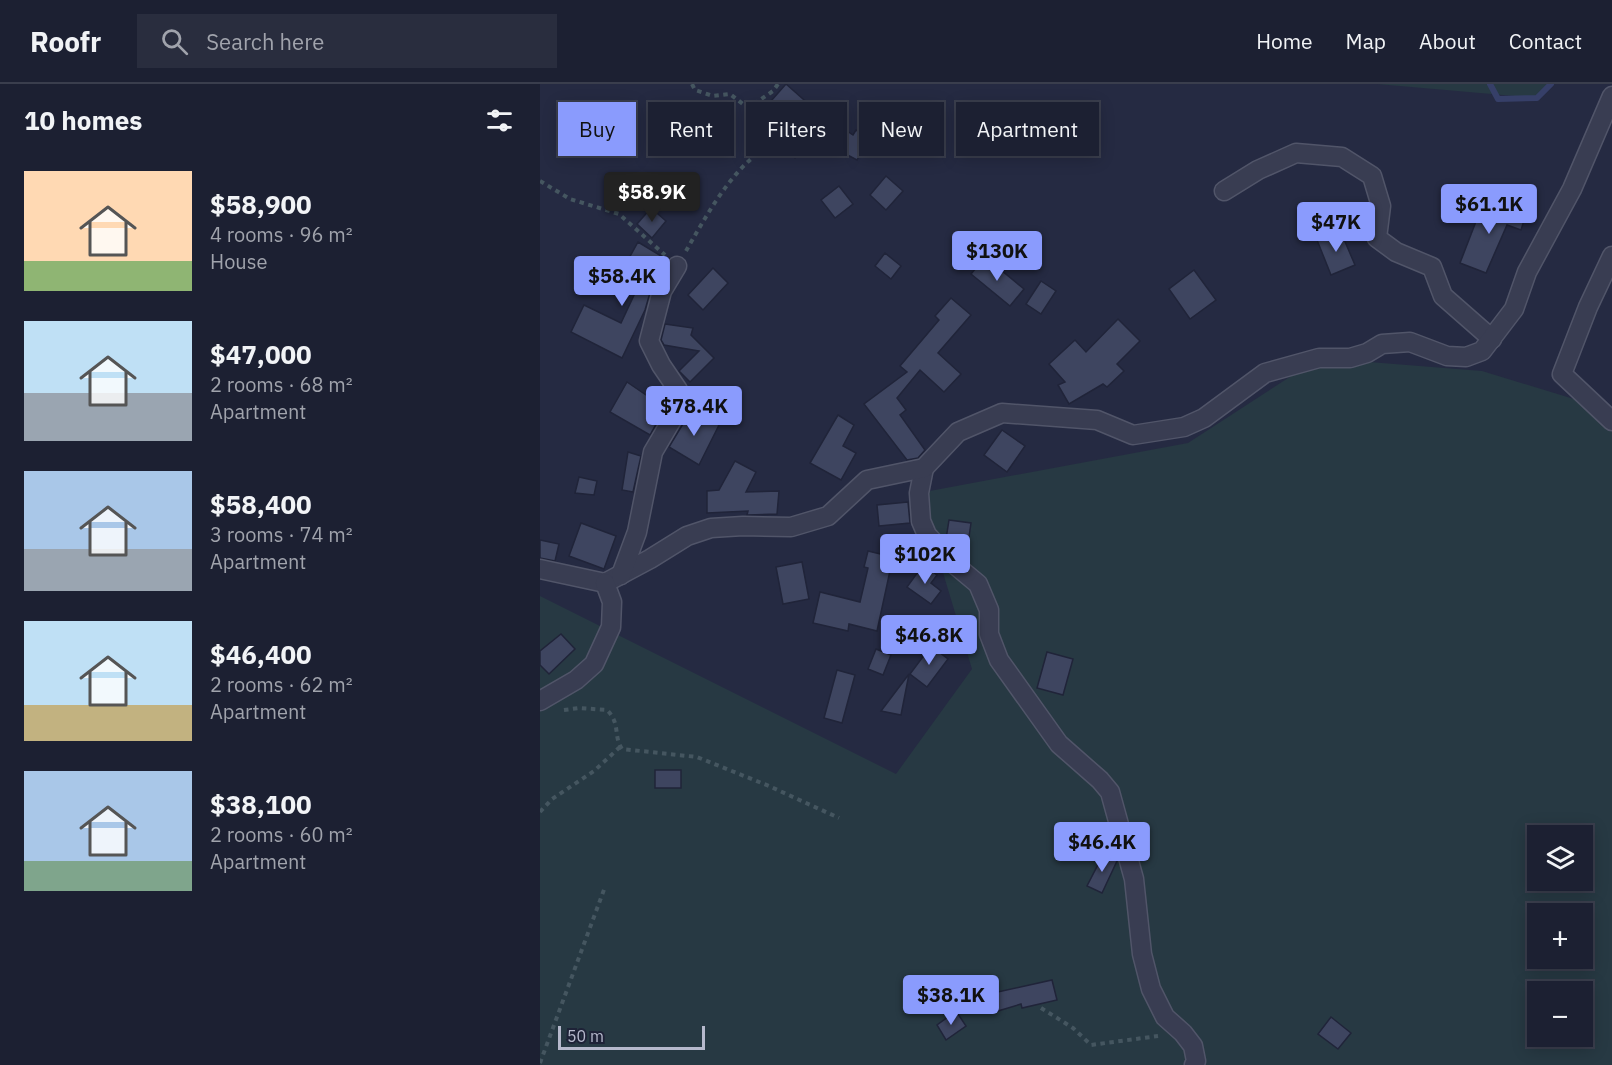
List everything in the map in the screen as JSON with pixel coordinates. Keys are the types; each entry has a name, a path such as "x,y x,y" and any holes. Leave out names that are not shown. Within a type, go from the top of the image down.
{"street":[{"path":"1194,1065 1196,1061 1193,1046 1183,1033 1165,1017 1151,989 1142,954 1134,879 1110,792 1100,780 1059,744 999,660 990,634 989,610 978,584 954,564 927,536 921,521 919,493 924,468 958,432 1002,413 1097,420 1133,435 1184,427 1204,418 1265,373 1319,358 1350,358 1366,353 1382,344 1410,342 1447,356 1467,357 1482,351 1514,309 1527,272 1572,189 1612,96"},
{"path":"1224,191 1258,170 1296,153 1342,157 1372,176 1381,206 1377,238 1396,252 1432,267 1443,296 1492,339"},
{"path":"1612,256 1588,307 1562,374 1612,421"},
{"path":"540,700 576,680 594,664 611,627 613,579 637,532 653,452 676,412 678,390 661,365 649,341 662,291 677,266"},
{"path":"540,569 613,579 687,536 711,528 791,527 819,519 828,516 867,480 924,468"}],"path":[{"path":"692,84 695,90 713,96 730,94 746,106"},
{"path":"757,102 773,91 778,84"},
{"path":"540,181 570,199 619,214 677,266 707,214 754,156"},
{"path":"540,700 547,708 555,711 579,708 607,710 613,716 616,724 620,747"},
{"path":"540,812 552,799 594,771 620,747"},
{"path":"620,747 697,757 839,818"},
{"path":"540,1063 605,887"},
{"path":"1041,1008 1073,1028 1091,1045 1183,1033"}],"shaded area":[{"path":"1377,84 1552,84 1537,98"},
{"path":"1319,358 1482,371 1600,407 1612,420 1612,1065 540,1065 540,596 896,774 972,669 919,493 1188,443"}],"building":[{"path":"786,84 806,102 772,102"},
{"path":"856,130 859,132 859,156 857,160 847,155 847,131 853,135"},
{"path":"886,176 903,191 886,210 870,195"},
{"path":"839,186 853,204 835,218 821,200"},
{"path":"1481,202 1526,214 1521,230 1507,225 1486,273 1460,263"},
{"path":"651,208 666,221 652,238 637,224"},
{"path":"1340,230 1355,265 1331,275 1317,240"},
{"path":"638,242 666,259 653,283 623,269"},
{"path":"885,253 901,266 891,279 875,266"},
{"path":"985,257 1024,289 1010,306 971,274"},
{"path":"713,268 728,283 703,310 688,295"},
{"path":"1194,270 1216,300 1190,319 1169,289"},
{"path":"642,278 652,286 645,310 622,358 571,332 584,305 621,323"},
{"path":"1041,281 1056,291 1041,314 1026,304"},
{"path":"951,298 971,315 938,353 961,374 944,392 920,370 897,398 906,410 900,415 925,450 918,458 907,460 864,404 907,372 900,366 939,320 935,316"},
{"path":"1118,319 1140,341 1117,364 1124,371 1107,387 1103,384 1069,404 1058,385 1065,382 1049,364 1075,340 1086,352"},
{"path":"665,324 693,328 691,335 714,358 690,382 679,371 699,351 664,345 661,340"},
{"path":"627,382 665,408 650,435 610,412"},
{"path":"688,409 719,425 699,465 669,447 686,419"},
{"path":"838,415 854,425 843,446 856,453 841,480 810,463"},
{"path":"1002,430 1025,446 1007,472 984,455"},
{"path":"628,452 641,456 633,492 622,490"},
{"path":"735,461 756,472 746,492 779,491 777,514 747,515 748,511 707,513 707,491 719,490"},
{"path":"579,477 597,481 594,495 575,493"},
{"path":"908,502 910,523 879,526 877,505"},
{"path":"949,520 971,523 968,544 948,542 946,539"},
{"path":"581,523 616,536 604,569 569,556"},
{"path":"540,540 559,544 555,561 540,558"},
{"path":"868,551 893,557 877,631 849,624 848,631 813,623 820,592 860,602 868,568 864,567"},
{"path":"802,562 809,599 783,604 776,567"},
{"path":"923,565 937,575 931,583 941,591 931,604 907,587"},
{"path":"561,634 575,649 549,674 540,665 540,651"},
{"path":"931,646 948,659 927,687 910,674"},
{"path":"876,649 891,655 883,675 868,669"},
{"path":"1047,652 1073,659 1063,695 1037,688"},
{"path":"837,670 855,675 842,723 824,718"},
{"path":"909,674 901,715 881,711"},
{"path":"655,770 681,770 681,788 655,788"},
{"path":"1104,853 1117,861 1102,893 1087,886"},
{"path":"1052,980 1057,1000 1022,1008 1021,1004 998,1011 993,993"},
{"path":"952,1014 958,1014 966,1026 946,1040 937,1025"},
{"path":"1331,1017 1351,1033 1338,1049 1318,1034"}],"waterway":[{"path":"1490,84 1498,99 1537,98 1551,84"}]}
